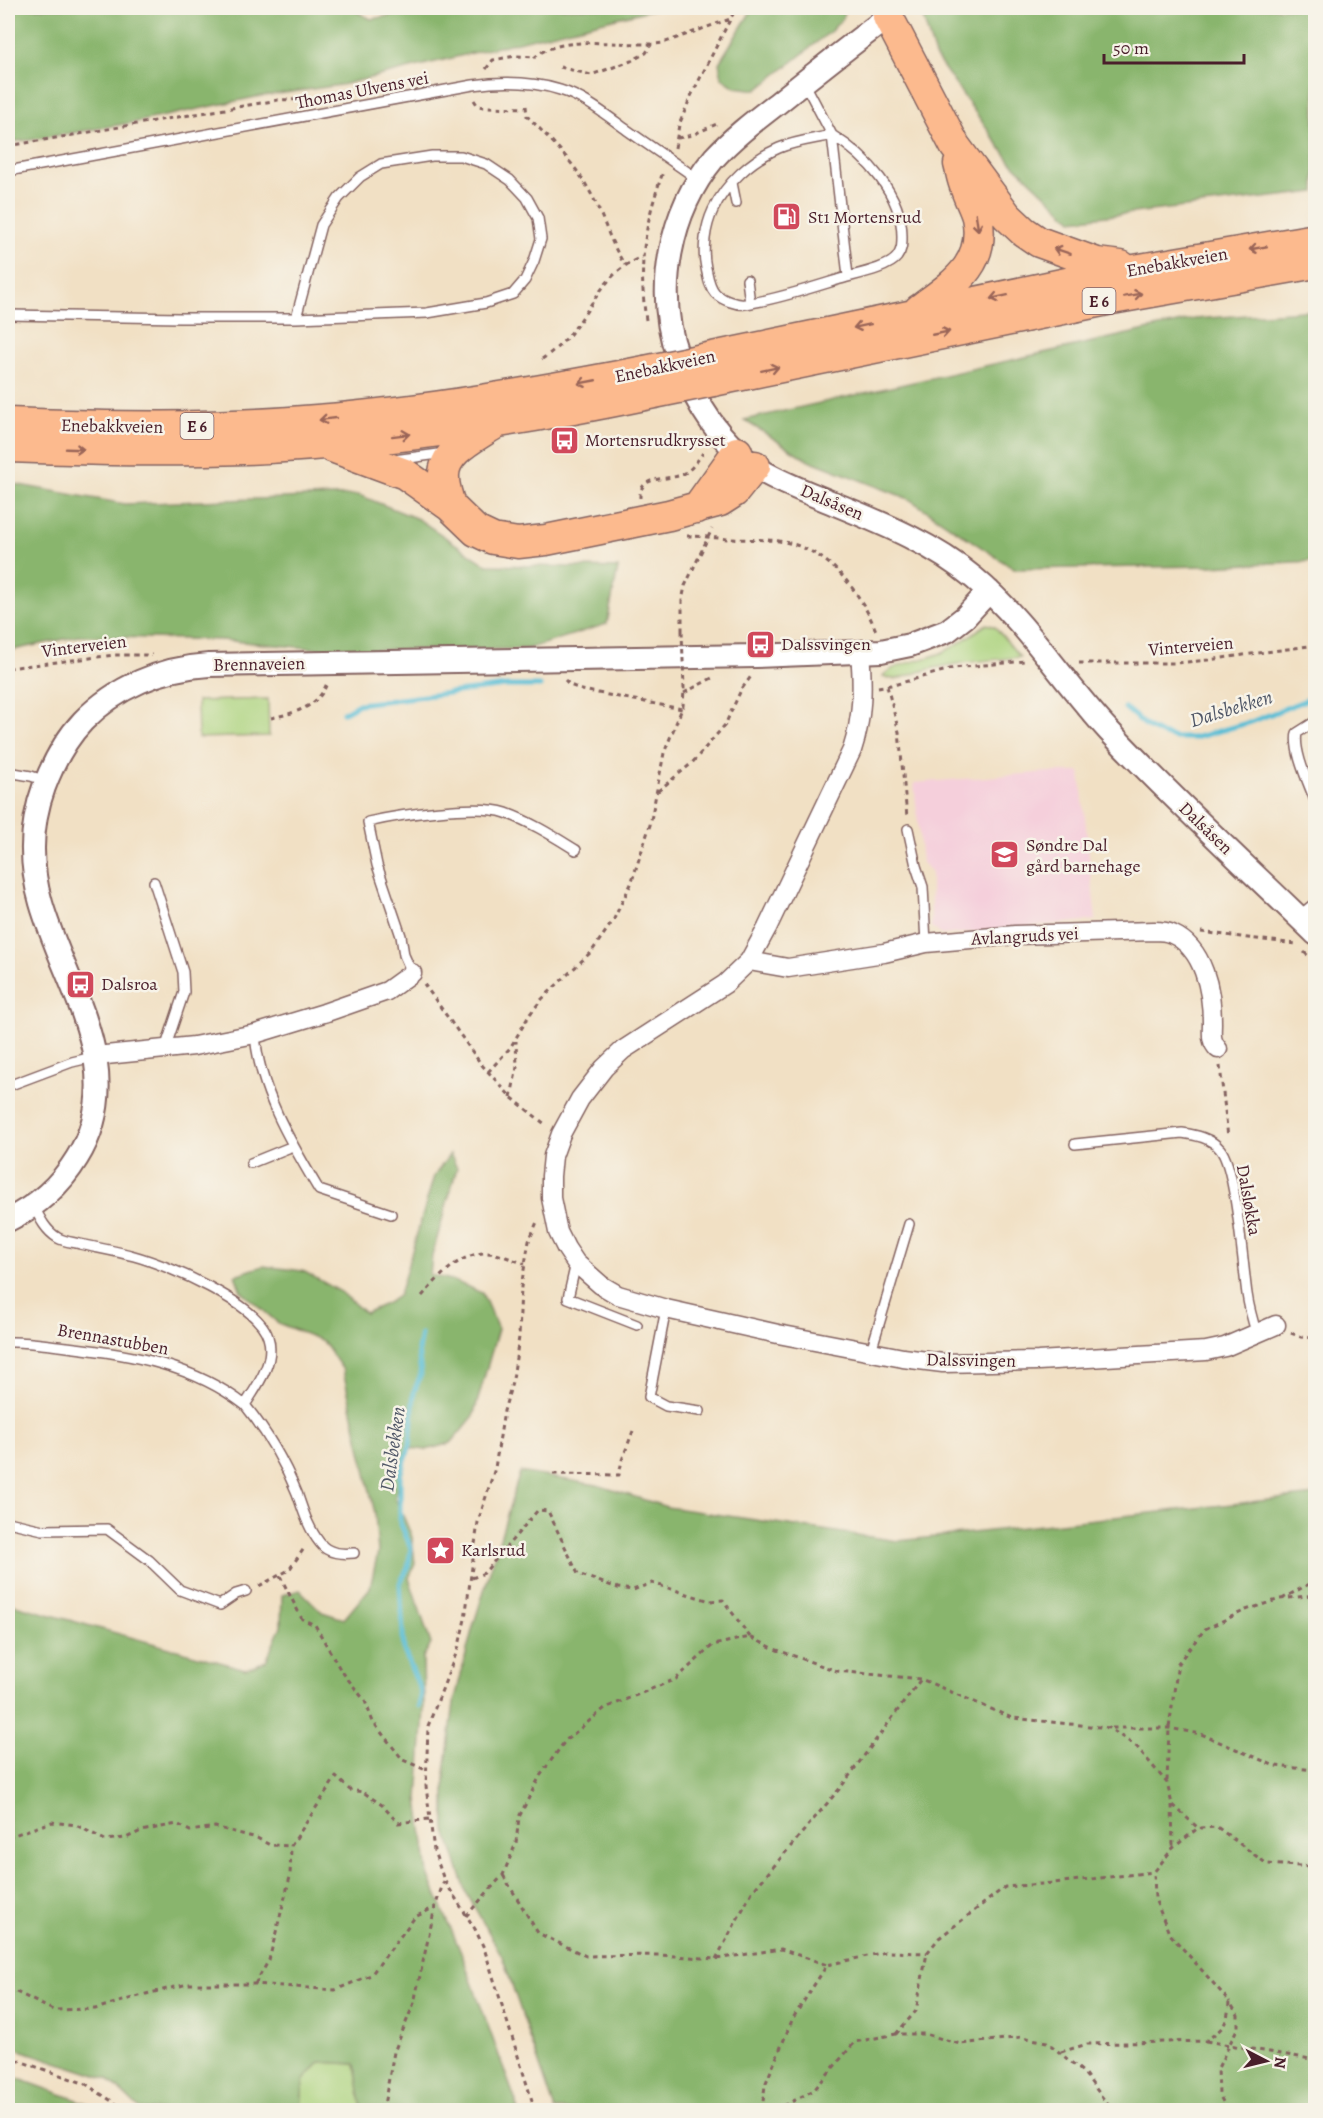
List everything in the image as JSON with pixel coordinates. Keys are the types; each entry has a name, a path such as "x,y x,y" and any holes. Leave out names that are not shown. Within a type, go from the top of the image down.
{"highway":[{"name":"E 6","path":"886,12 955,146 1007,216 1039,242 1097,263 1139,269"},
{"name":"E 6","path":"912,316 955,282 969,267 976,253 977,218 965,187 955,146"},
{"name":"Enebakkveien","path":"708,370 912,316 1139,269 1316,238"},
{"name":"Enebakkveien","path":"8,423 153,427 309,421 649,382 1316,263"},
{"name":"Enebakkveien","path":"8,447 150,451 245,449 322,444 556,412 649,382"},
{"path":"450,506 443,477 448,459 499,421"},
{"path":"322,444 377,462 412,478 450,506 468,525 484,536 518,543 546,540 669,515 720,501 728,497 746,459"}],"street":[{"name":"Dalsåsen","path":"886,12 714,158 684,208 671,247 667,282 669,315 676,351 696,400 720,434 746,459 799,489 912,538 950,560 989,591 1017,618 1107,729 1164,788 1307,927"},
{"name":"Brennaveien","path":"8,1220 34,1206 65,1177 86,1141 97,1104 96,1056 78,999 37,888 33,857 34,833 37,810 46,781 52,766 68,740 89,715 125,689 166,672 208,665 756,656 870,646 881,651 910,645 947,631 965,617 989,591"},
{"name":"Dalssvingen","path":"870,646 854,743 767,928 749,960 726,984 623,1050 604,1068 580,1099 561,1134 553,1156 551,1198 558,1233 576,1263 601,1285 618,1295 666,1309 872,1352 943,1363 1046,1361 1206,1351 1225,1347 1276,1325"},
{"name":"Avlangruds vei","path":"749,960 771,966 796,968 884,953 926,943 1051,934 1154,931 1170,932 1174,935"},
{"path":"1174,935 1187,944 1202,966 1208,989 1212,1041 1219,1058"},
{"path":"96,1056 221,1042 255,1034 324,1014 350,1002 387,991 412,973"}],"lane":[{"name":"Thomas Ulvens vei","path":"8,171 473,85 518,82 561,90 580,99 699,180"},
{"path":"804,82 832,135 848,276"},
{"path":"832,135 850,146 885,185 898,213 902,230 902,249 895,260 882,266 750,303 728,302 716,294 709,283 705,260 707,227 723,194 747,168 780,148 832,135"},
{"path":"8,315 296,318 427,313 486,303 513,294 525,280 541,239 538,218 527,198 510,180 486,164 460,156 432,156 381,164 360,177 339,198 321,225 296,318"},
{"path":"732,183 736,202"},
{"path":"747,280 750,303"},
{"path":"377,462 455,452"},
{"path":"1316,721 1297,733 1296,740 1316,803"},
{"path":"8,772 46,781"},
{"path":"412,973 404,955 401,936 377,865 368,822 390,817 438,812 486,810 504,812 539,827 576,850"},
{"path":"908,829 923,887 926,943"},
{"path":"154,882 183,972 184,992 165,1049"},
{"path":"255,1034 256,1050 278,1118 319,1190 391,1214"},
{"path":"8,1086 72,1062 96,1056"},
{"name":"Dalsløkka","path":"1076,1144 1182,1133 1207,1139 1222,1152 1232,1186 1247,1298 1257,1335"},
{"path":"251,1163 288,1148"},
{"path":"34,1206 46,1229 61,1240 155,1263 194,1279 236,1303 253,1316 269,1338 269,1353 266,1367 245,1405"},
{"path":"872,1352 909,1224"},
{"path":"576,1263 568,1298 637,1325"},
{"path":"666,1309 649,1397 666,1406 700,1412"},
{"name":"Brennastubben","path":"8,1342 81,1348 160,1362 193,1374 228,1391 245,1405 258,1421 280,1459 305,1517 316,1535"},
{"path":"8,1522 43,1530 107,1529 149,1560 180,1590 188,1594 220,1605 246,1591"},
{"path":"316,1535 320,1544 330,1551 344,1554 354,1553"}],"path":[{"path":"674,150 679,125 691,96 736,8"},
{"path":"486,69 493,60 516,56 534,57 553,48 590,42 651,45 677,39 730,19"},
{"path":"560,67 591,75 631,61 646,53 651,45"},
{"path":"8,146 278,100 319,99"},
{"path":"474,100 478,106 484,107 526,107 528,116 570,161 582,178 597,205 615,250 625,265"},
{"path":"678,138 692,135 720,123"},
{"path":"646,320 642,256 652,204 664,167"},
{"path":"542,359 571,333 603,287 625,265 642,256"},
{"path":"640,500 643,486 650,480 679,476 690,469 703,453"},
{"path":"488,1072 516,1040 536,1006 592,951 613,921 631,884 658,791 664,753 682,709 684,688 682,602 685,586 707,537 782,542 814,553 839,572 854,590 872,620 870,646"},
{"name":"Vinterveien","path":"1068,663 1176,663 1316,645"},
{"name":"Vinterveien","path":"8,668 114,655 153,655"},
{"path":"658,791 692,763 725,725 741,690 752,677 756,656"},
{"path":"561,659 564,678 576,687 682,709"},
{"path":"876,687 954,668 1028,661"},
{"path":"271,718 309,707 326,688 328,675"},
{"path":"684,693 716,676"},
{"path":"887,686 899,732 908,829"},
{"path":"1174,935 1307,927"},
{"path":"412,973 428,986 488,1072 511,1096 561,1134"},
{"path":"511,1096 517,1067 516,1040"},
{"path":"1219,1058 1229,1144 1222,1152"},
{"path":"535,2110 484,1948 475,1929 444,1880 434,1851 429,1819 426,1770 428,1726 459,1646 472,1579 478,1522 495,1468 504,1411 513,1379 519,1337 521,1287 529,1241 542,1209 551,1198"},
{"path":"422,1296 448,1269 463,1259 483,1253 525,1264"},
{"path":"1276,1325 1301,1337 1316,1338"},
{"path":"553,1474 619,1474 633,1431"},
{"path":"472,1579 484,1573 538,1510 548,1511 578,1575 618,1588 633,1590 652,1582 710,1600 723,1600 750,1637 777,1650 837,1671 921,1679 1012,1718 1109,1728 1168,1728 1201,1734 1275,1766 1316,1770"},
{"path":"246,1591 289,1570 316,1535"},
{"path":"280,1576 302,1619 315,1625 340,1669 365,1701 374,1722 403,1760 426,1770"},
{"path":"1173,1848 1172,1804 1167,1783 1168,1728 1178,1663 1204,1629 1246,1610 1280,1599 1316,1580"},
{"path":"1280,1599 1316,1595"},
{"path":"466,1916 502,1875 516,1843 519,1817 540,1776 565,1741 605,1708 676,1679 713,1646 750,1637"},
{"path":"716,1959 752,1892 841,1787 921,1679"},
{"path":"1109,1728 1137,1747 1167,1783"},
{"path":"255,1984 269,1960 290,1877 291,1846 336,1778 350,1790 363,1792 382,1805 398,1823 429,1819"},
{"path":"1172,1804 1198,1828"},
{"path":"8,1837 52,1822 76,1825 105,1840 126,1838 141,1831 177,1824 190,1831 215,1827 257,1838 270,1845 291,1846"},
{"path":"1227,2110 1219,2094 1218,2068 1238,2027 1238,2015 1169,1932 1155,1899 1154,1872 1173,1848 1198,1828 1217,1827 1267,1864 1316,1867"},
{"path":"896,2034 916,2011 927,1953 939,1938 1005,1887 1154,1872"},
{"path":"502,1875 538,1933 586,1956 661,1955 716,1959 781,1949 827,1965 885,1952 927,1953"},
{"path":"382,2110 394,2052 414,2003 435,1907 444,1880"},
{"path":"8,1988 52,2010 94,2009 188,1984 255,1984 335,1990 370,1975 415,1917 435,1907"},
{"path":"762,2110 765,2085 793,2018 827,1965"},
{"path":"1206,2041 1221,2029 1228,2018 1228,2001"},
{"path":"776,2110 814,2090 855,2042 896,2034 925,2034 960,2044 1022,2037 1047,2042 1084,2073 1112,2110"},
{"path":"1061,2052 1087,2044 1206,2041 1316,2060"},
{"path":"8,2057 86,2084 125,2110"}],"shaded area":[{"name":"Søndre Dal gård barnehage","path":"1048,772 1080,772 1096,920 942,935 931,927 931,871 922,863 914,783"}],"green space":[{"path":"8,8 349,8 371,19 430,8 658,8 341,85 256,97 136,122 8,142"},
{"path":"753,8 844,8 843,18 831,31 757,90 735,87 722,78 719,63"},
{"path":"920,8 1315,8 1315,192 1072,220 1010,161 935,56"},
{"path":"1315,310 1315,561 1209,566 1014,569 909,499 806,459 744,420 1195,319"},
{"path":"8,483 125,504 359,495 418,519 487,565 618,568 607,624 527,649 331,650 221,640 79,636 8,651"},
{"path":"987,624 995,627 1020,657 944,666 896,679 883,676 893,668 946,651"},
{"path":"268,699 269,736 198,738 197,701"},
{"path":"450,1154 457,1168 432,1256 430,1275 452,1280 482,1293 498,1329 473,1417 451,1443 426,1450 410,1448 395,1497 412,1537 415,1564 409,1578 431,1644 423,1657 424,1709 418,1799 428,1874 462,1955 519,2110 362,2110 355,2064 320,2062 303,2081 301,2110 141,2110 108,2079 8,2046 8,1603 245,1669 266,1661 281,1626 282,1595 300,1590 322,1612 344,1619 370,1588 378,1552 375,1514 343,1370 323,1341 278,1323 241,1291 235,1275 263,1266 303,1271 341,1292 365,1313 388,1303 399,1295 434,1176"},
{"path":"520,1472 597,1485 667,1507 898,1541 1315,1495 1315,2110 555,2110 502,1956 467,1894 445,1828 445,1772 454,1703 472,1630"},
{"path":"320,2062 355,2064 362,2110 301,2110 303,2081"},
{"path":"8,2075 86,2103 97,2110 8,2110"}],"waterway":[{"path":"343,713 359,704 506,686 540,686"},
{"name":"Dalsbekken","path":"1125,708 1149,728 1161,734 1176,738 1194,738 1251,722 1316,696"},
{"name":"Dalsbekken","path":"419,1706 421,1691 404,1651 400,1583 408,1568 411,1548 400,1522 400,1475 410,1445 414,1392 421,1374 418,1350 421,1334"}],"place":[{"name":"St1 Mortensrud","path":"787,217"},
{"name":"Mortensrudkrysset","path":"564,440"},
{"name":"Dalssvingen","path":"760,644"},
{"name":"Søndre Dal gård barnehage","path":"1005,855"},
{"name":"Dalsroa","path":"80,984"},
{"name":"Karlsrud","path":"440,1550"}]}
